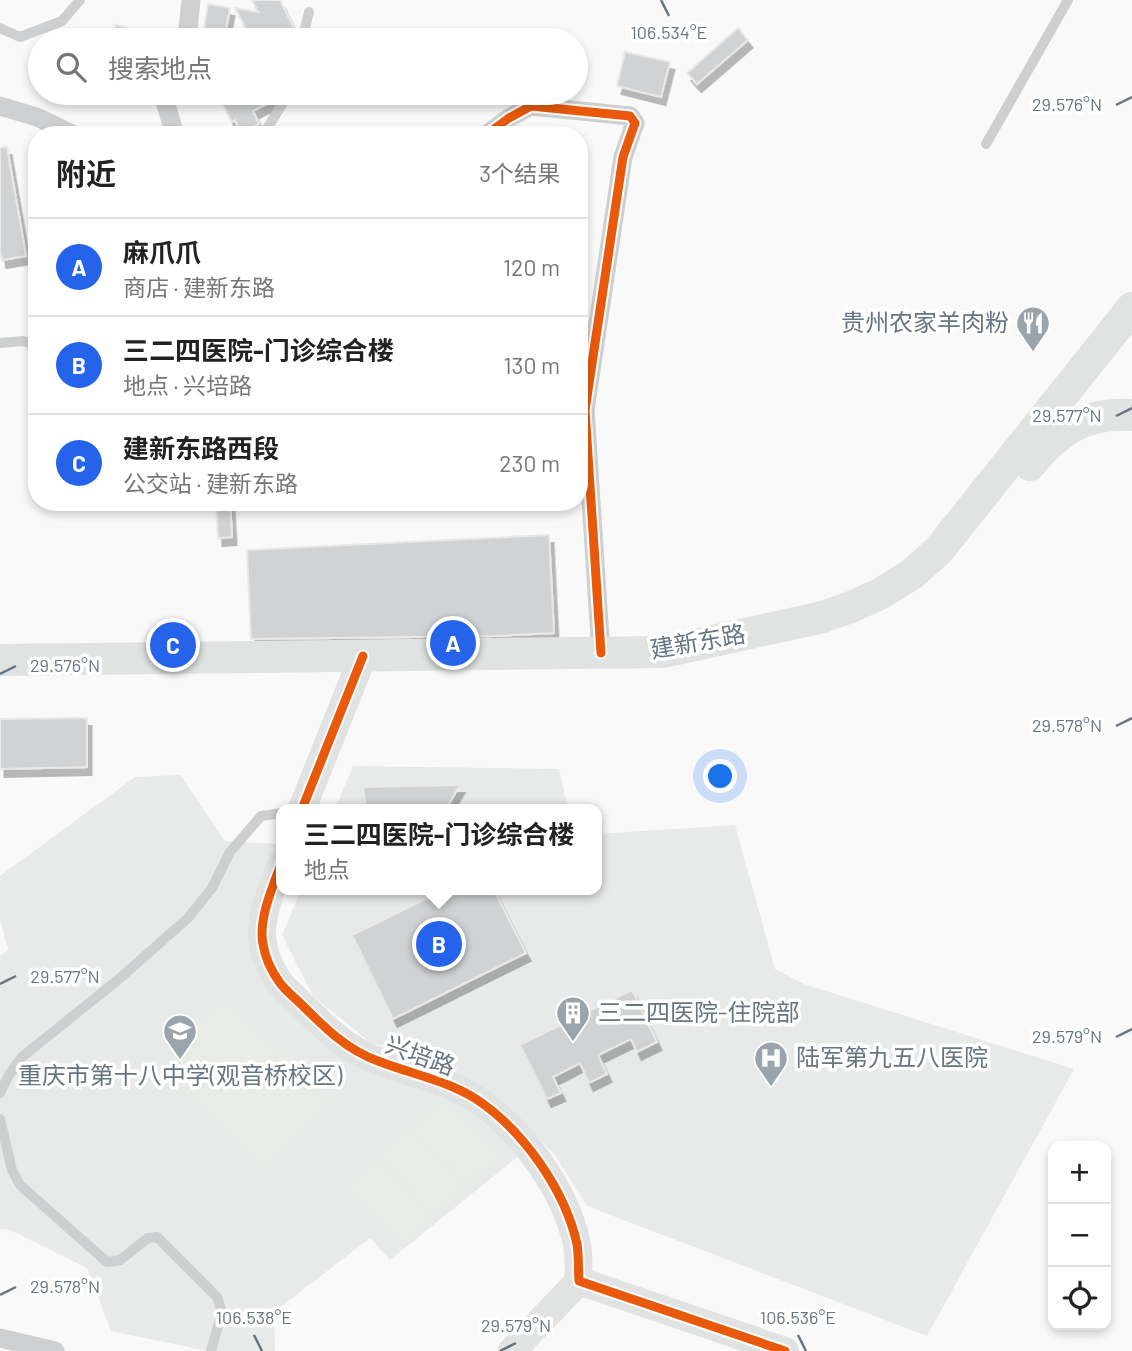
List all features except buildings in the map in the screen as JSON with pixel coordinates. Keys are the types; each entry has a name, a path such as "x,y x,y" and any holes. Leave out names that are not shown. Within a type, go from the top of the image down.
{"main road":[{"name":"建新东路","path":"0,679 663,652 822,617 880,594 938,551 1132,308"},
{"name":"建新东路","path":"0,660 666,672 829,636 859,626 892,610 923,591 952,567 1050,441 1069,427 1088,419 1105,415 1132,415"}],"street":[{"path":"188,28 191,0"},
{"path":"166,105 172,126"},
{"path":"0,106 49,126"},
{"path":"498,126 531,106 630,116 635,123 623,157 588,390"},
{"path":"588,456 601,653"},
{"path":"304,804 359,666"},
{"name":"兴培路","path":"276,878 264,917 262,942 268,963 280,984 330,1033 351,1049 376,1061 443,1083 475,1098 503,1120 544,1171 567,1215 577,1246 579,1281"},
{"path":"512,1351 579,1281 785,1351"},
{"path":"0,1338 55,1351"}],"lane":[{"path":"44,28 62,21 80,0"},
{"path":"986,144 1069,0"},
{"path":"305,28 309,12"},
{"path":"0,28 20,37 28,34"},
{"path":"269,126 282,105"},
{"path":"0,343 28,342"},
{"path":"0,1093 22,1057 119,979 188,918 212,888 230,852 261,816 276,814"},
{"path":"0,1119 12,1170 20,1185 107,1262 120,1260 148,1238 157,1237 217,1297 222,1312 211,1351"}],"shaded area":[{"path":"353,766 559,769 567,804 337,804"},
{"name":"重庆市第十八中学(观音桥校区)","path":"180,775 225,841 276,844 276,855 263,891 273,989 470,1106 521,1154 390,1260 370,1238 274,1312 275,1351 208,1351 111,1331 87,1268 10,1230 0,1229 0,956 8,950 0,919 0,876 135,777"},
{"name":"陆军第九五八医院","path":"735,825 775,969 804,984 1074,1069 927,1336 587,1206 554,1154 508,1107 427,1057 371,1043 313,996 282,935 299,895 602,895 602,834"},
{"path":"225,1001 329,1101 265,1168 160,1069"},
{"path":"443,1098 498,1155 467,1184 412,1128"},
{"path":"411,1129 466,1185 435,1215 380,1158"},
{"path":"380,1160 434,1216 403,1246 349,1189"}],"cycle path":[{"path":"498,126 531,106 630,116 635,123 623,157 588,390"},
{"path":"588,456 601,653"},
{"path":"304,804 363,656"},
{"path":"276,878 267,903 262,935 267,959 280,983 346,1045 378,1061 465,1092 510,1127 540,1163 563,1203 577,1244 579,1281 785,1351"}],"place":[{"name":"贵州农家羊肉粉","path":"1033,353"},
{"name":"麻爪爪","path":"453,643"},
{"name":"建新东路西段","path":"173,645"},
{"name":"三二四医院-门诊综合楼","path":"439,944"},
{"name":"三二四医院-住院部","path":"573,1043"},
{"name":"重庆市第十八中学(观音桥校区)","path":"180,1061"},
{"name":"陆军第九五八医院","path":"771,1088"}]}
